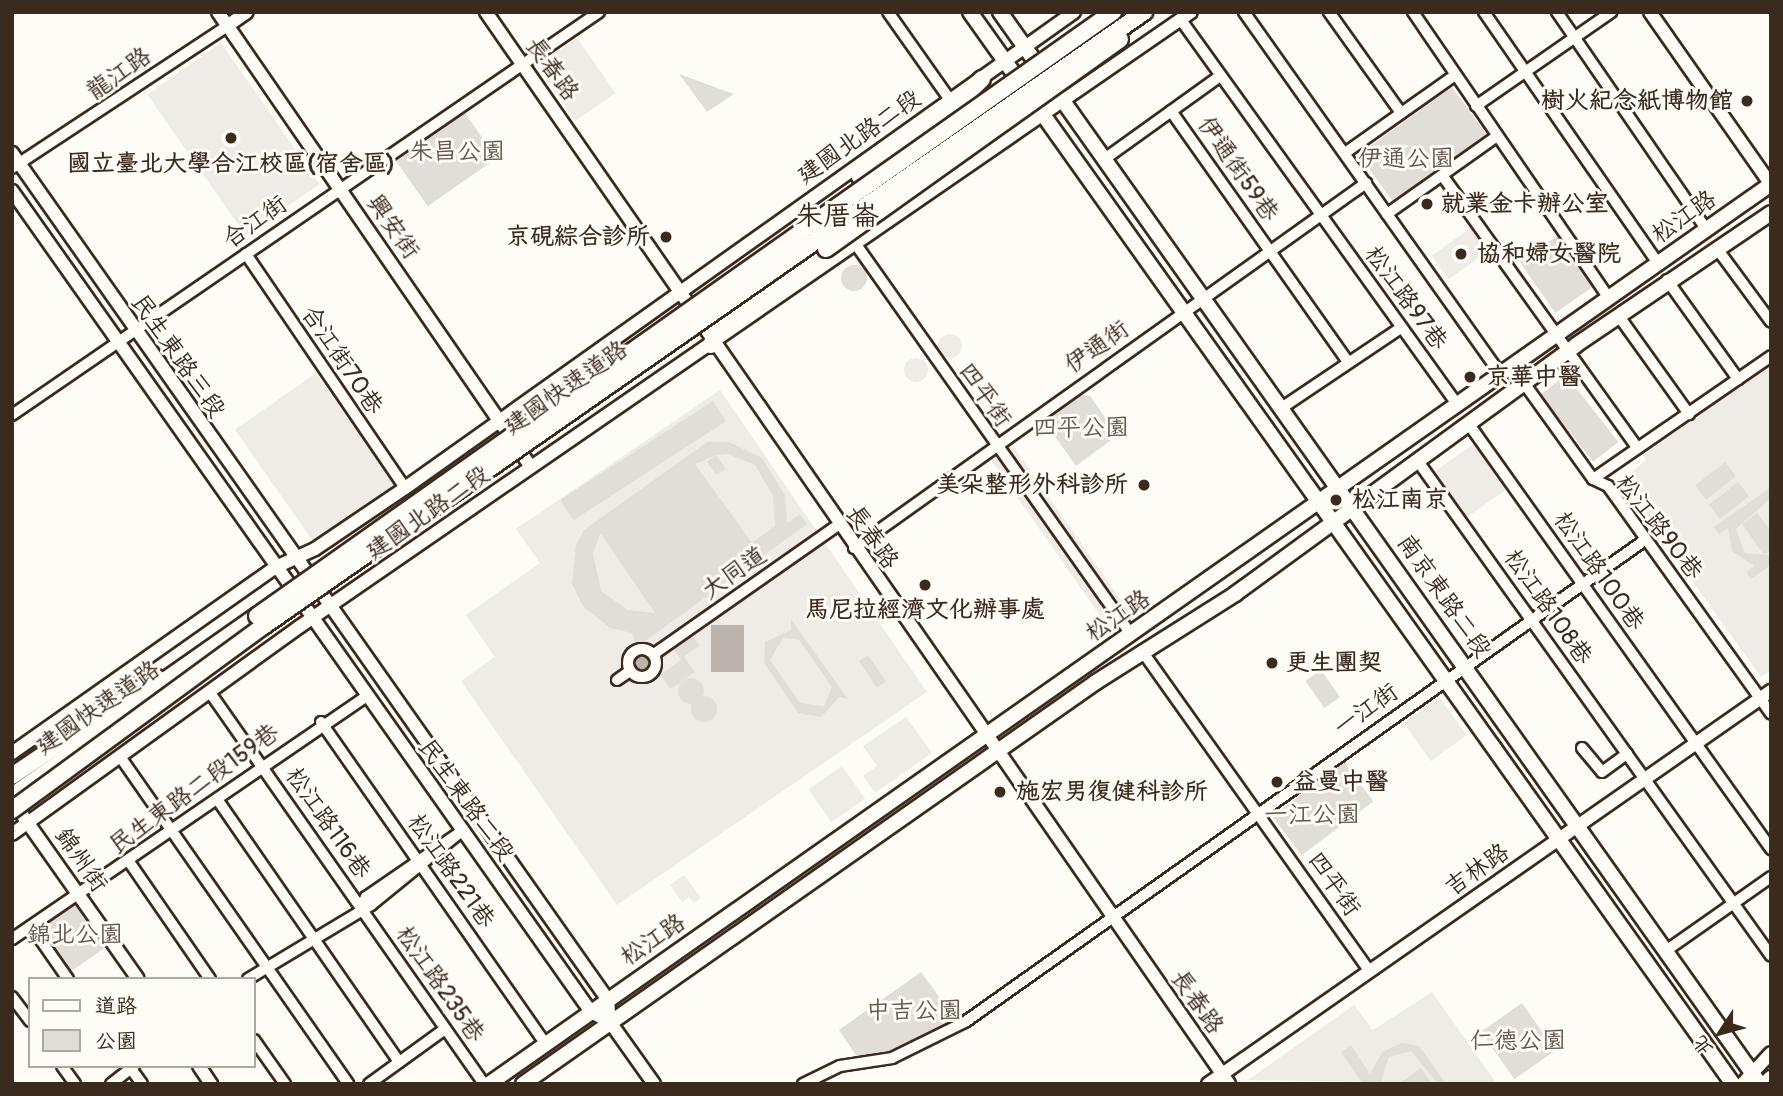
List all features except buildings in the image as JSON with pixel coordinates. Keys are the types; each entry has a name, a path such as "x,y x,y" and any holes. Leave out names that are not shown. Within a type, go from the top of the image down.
{"highway":[{"name":"建國快速道路","path":"12,798 261,620 645,338 1113,12"},
{"name":"建國快速道路","path":"12,786 261,620 1145,12"},
{"path":"711,345 723,321 1100,58 1145,12"},
{"path":"645,338 680,305 937,123 982,79"},
{"path":"12,776 261,620"},
{"path":"12,810 261,620"},
{"path":"1766,1084 1771,1079"}],"main road":[{"name":"南京東路二段","path":"970,12 1008,61 1320,505 1733,1084"},
{"name":"南京東路二段","path":"1000,12 1667,950 1752,1080"},
{"name":"松江路","path":"486,1084 1320,505 1457,404 1771,184"},
{"name":"松江路","path":"523,1084 1142,651 1235,594 1332,520 1567,351 1667,280 1718,250 1771,213"}],"street":[{"name":"興安街","path":"218,12 531,467"},
{"name":"龍江路","path":"17,167 247,12"},
{"name":"長春路","path":"486,12 711,345 1225,1079"},
{"name":"合江街","path":"12,415 600,12"},
{"path":"888,12 950,100"},
{"name":"建國北路二段","path":"12,753 276,567 295,561 405,488 677,291 1008,61 1074,12"},
{"path":"1244,12 1501,375"},
{"path":"1329,12 1401,113"},
{"path":"1413,12 1609,298"},
{"path":"1485,12 1658,263"},
{"path":"1557,12 1706,229"},
{"path":"1476,106 1611,12"},
{"path":"1650,12 1771,184"},
{"name":"建國北路二段","path":"12,834 211,694 311,619 857,246 1186,16"},
{"name":"松江路97巷","path":"1186,16 1220,76 1457,404"},
{"path":"1345,153 1455,75"},
{"path":"1106,158 1220,76"},
{"name":"伊通街59巷","path":"1171,111 1348,362"},
{"path":"1387,214 1497,136"},
{"name":"民生東路三段","path":"12,153 17,167 311,582"},
{"path":"1441,175 1637,447"},
{"name":"伊通街","path":"854,548 1366,183"},
{"name":"民生東路三段","path":"12,191 294,594"},
{"name":"四平街","path":"857,246 995,446 1131,635"},
{"path":"1718,250 1771,322"},
{"name":"合江街70巷","path":"246,254 405,488"},
{"path":"1667,280 1738,379"},
{"path":"1619,315 1689,414"},
{"path":"1283,407 1402,327"},
{"path":"1592,479 1771,356"},
{"name":"松江路90巷","path":"1524,383 1592,479 1608,486 1645,540 1765,695 1771,714"},
{"name":"松江路100巷","path":"1468,423 1771,849"},
{"name":"松江路108巷","path":"1417,460 1771,956"},
{"name":"大同道","path":"654,654 838,525"},
{"name":"一江街","path":"803,1084 840,1066 892,1058 965,1022 1645,540"},
{"name":"民生東路二段","path":"311,582 331,606 608,1000 610,1022"},
{"name":"民生東路二段","path":"294,594 591,1012 610,1022 654,1084"},
{"name":"大同道","path":"630,671 629,656 639,649 654,654"},
{"name":"四平街","path":"1142,651 1369,971"},
{"name":"大同道","path":"630,671 645,677 655,670 654,654"},
{"name":"大同道","path":"617,680 630,671"},
{"name":"松江路116巷","path":"211,694 361,908"},
{"name":"吉林路","path":"1208,1084 1225,1079 1369,971 1765,695"},
{"name":"民生東路二段159巷","path":"12,939 130,863 321,722 366,697"},
{"name":"松江路221巷","path":"321,722 546,1044"},
{"path":"1582,748 1602,772 1627,754"},
{"path":"121,758 269,964 348,1084"},
{"name":"錦州街","path":"12,798 137,977"},
{"path":"217,799 316,938 399,1062"},
{"path":"251,977 361,908 463,830"},
{"path":"130,863 209,977"},
{"path":"1667,950 1771,877"},
{"name":"松江路235巷","path":"361,908 445,1030 486,1084"},
{"path":"31,926 67,977"},
{"path":"12,997 28,1018"},
{"path":"369,1084 445,1030"},
{"path":"256,1043 285,1084"},
{"path":"1752,1080 1771,1053"},
{"path":"63,1068 75,1084"},
{"path":"111,1084 131,1068"},
{"path":"133,1068 142,1084"},
{"path":"200,1068 211,1084"}],"shaded area":[{"path":"577,38 615,93 575,121 537,66"},
{"name":"國立臺北大學合江校區(宿舍區)","path":"221,43 320,184 246,236 147,95"},
{"name":"協和婦女醫院","path":"1471,228 1488,252 1448,279 1432,256"},
{"path":"950,334 959,337 962,346 959,355 950,358 941,355 938,346 941,337"},
{"path":"916,358 927,365 928,370 921,381 916,382 905,375 904,370 911,359"},
{"path":"1771,365 1771,670 1761,677 1621,481 1646,460 1643,455"},
{"path":"316,373 395,485 313,542 235,430"},
{"path":"720,390 927,692 617,905 461,681 495,657 466,615 540,563 516,529"},
{"path":"1478,441 1510,487 1467,517 1435,471"},
{"path":"1011,443 1133,617 1111,632 990,458"},
{"path":"711,625 744,625 744,672 711,672"},
{"path":"639,655 645,655 650,663 648,669 639,671 634,666 634,660"},
{"path":"1439,697 1467,735 1431,761 1403,723"},
{"path":"906,717 932,753 875,793 863,776 877,766 863,746"},
{"path":"842,766 865,799 831,822 808,790"},
{"path":"684,875 701,898 694,903 689,897 682,902 670,885"},
{"path":"1432,992 1497,1084 1248,1080 1354,1005 1373,1030"}],"green space":[{"path":"679,74 734,94 707,112"},
{"name":"伊通公園","path":"1452,87 1488,137 1395,205 1359,155"},
{"name":"朱昌公園","path":"465,113 497,158 428,206 396,161"},
{"path":"1560,234 1596,285 1555,313 1520,262"},
{"path":"854,265 863,269 867,278 863,287 854,291 845,287 841,278 845,269"},
{"path":"1566,375 1618,442 1593,462 1541,395"},
{"name":"四平公園","path":"1082,395 1090,396 1118,435 1076,466 1044,421"},
{"path":"713,401 726,421 573,520 560,500"},
{"path":"707,442 729,442 762,458 785,495 787,523 800,514 807,524 637,647 632,633 610,628 583,606 572,584 576,545 584,530","holes":["728,454 755,465 773,496 775,526 752,543 695,464 716,455","601,534 655,613 628,610 601,591 593,554"]},
{"path":"716,455 726,469 716,475 707,462"},
{"path":"1725,462 1736,476 1706,500 1695,485"},
{"path":"1738,482 1749,496 1720,519 1709,505"},
{"path":"1771,487 1771,498 1736,529 1745,553 1771,555 1771,565 1751,579 1746,572 1754,566 1732,551 1728,528 1719,534 1714,527"},
{"path":"1757,513 1771,531 1771,550 1764,555 1742,524"},
{"path":"791,619 848,699 839,697 821,717 798,713 764,663 765,642 791,630","holes":["783,638 799,640 832,687 824,706 800,703 770,660"]},
{"path":"691,635 700,645 684,657 695,672 671,689 660,675 681,660 673,649"},
{"path":"868,655 886,682 877,688 859,661"},
{"path":"1321,670 1340,697 1324,708 1305,681"},
{"path":"691,678 700,682 704,691 700,700 691,704 682,700 678,691 682,682"},
{"path":"704,696 713,700 717,709 713,718 704,722 695,718 691,709 695,700"},
{"name":"一江公園","path":"1344,762 1373,801 1302,855 1272,816"},
{"name":"錦北公園","path":"80,898 112,943 70,972 38,927"},
{"name":"中吉公園","path":"921,972 956,1020 891,1054 860,1061 839,1030"},
{"name":"仁德公園","path":"1522,1003 1555,1051 1514,1079 1481,1032"},
{"path":"1402,1043 1419,1046 1446,1084 1438,1084 1411,1051 1389,1057 1380,1084 1363,1084 1341,1052 1351,1045 1370,1074 1382,1052"},
{"path":"1421,1068 1432,1084 1399,1084"}],"place":[{"name":"樹火紀念紙博物館","path":"1747,101"},
{"name":"國立臺北大學合江校區(宿舍區)","path":"231,138"},
{"name":"就業金卡辦公室","path":"1427,204"},
{"name":"京硯綜合診所","path":"666,237"},
{"name":"協和婦女醫院","path":"1461,254"},
{"name":"京華中醫","path":"1470,377"},
{"name":"美朵整形外科診所","path":"1144,485"},
{"name":"松江南京","path":"1336,500"},
{"name":"馬尼拉經濟文化辦事處","path":"925,585"},
{"name":"更生團契","path":"1272,663"},
{"name":"益曼中醫","path":"1277,782"},
{"name":"施宏男復健科診所","path":"1000,792"}],"district":[{"name":"朱厝崙","path":"837,217"}]}
